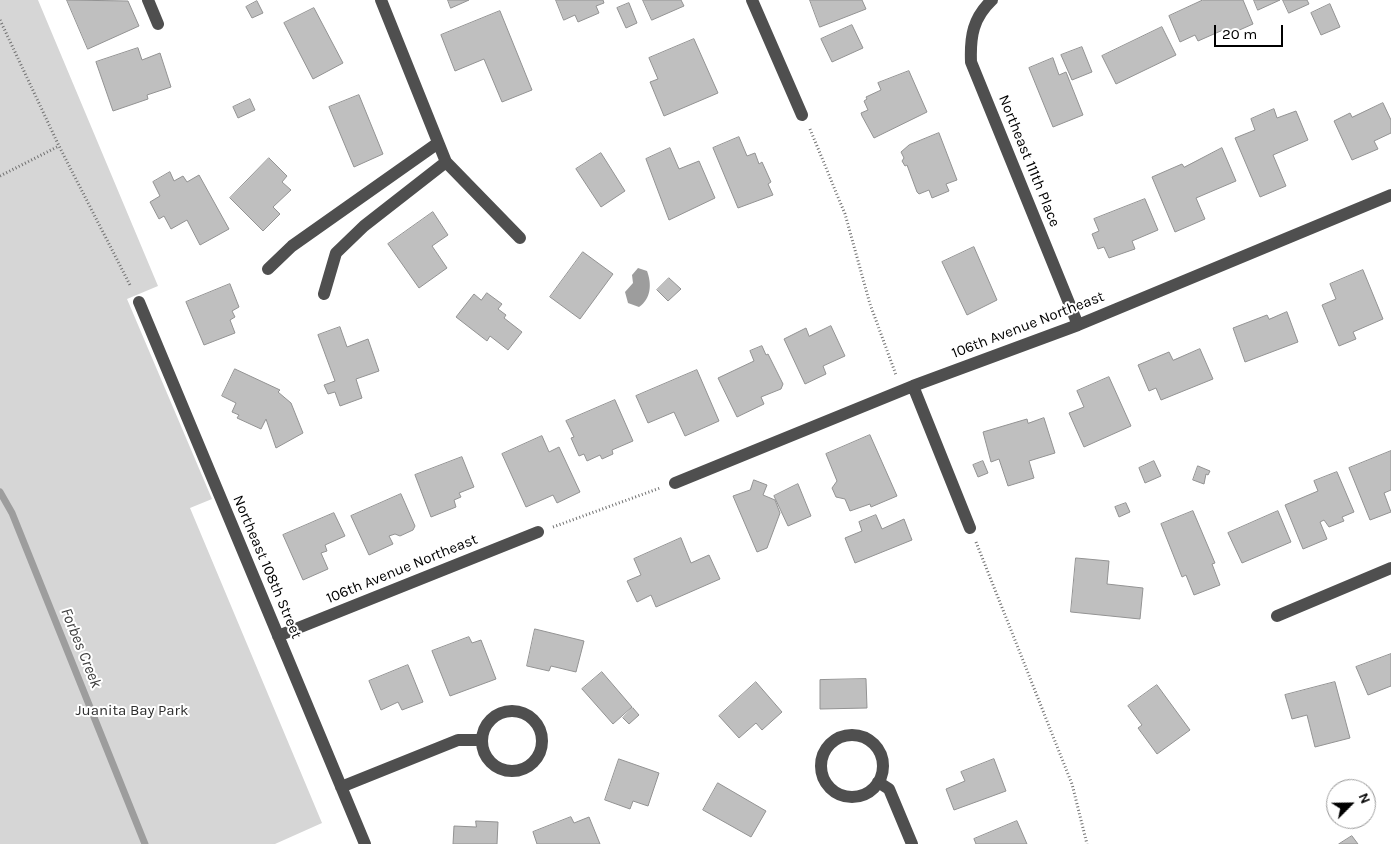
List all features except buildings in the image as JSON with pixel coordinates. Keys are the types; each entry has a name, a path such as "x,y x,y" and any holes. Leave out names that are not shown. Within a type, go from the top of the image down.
{"street":[{"path":"148,0 158,24"},
{"path":"381,0 446,162 520,238"},
{"path":"752,0 802,115"},
{"name":"Northeast 111th Place","path":"988,4 970,36 971,62 1078,325"},
{"path":"268,269 292,246 438,143"},
{"path":"324,294 336,253 364,226 446,162"},
{"name":"106th Avenue Northeast","path":"675,483 908,388 1078,325 1391,195"},
{"name":"Northeast 108th Street","path":"139,302 364,844"},
{"path":"908,388 970,528"},
{"name":"106th Avenue Northeast","path":"278,636 538,532"},
{"path":"1277,616 1391,568"},
{"path":"507,711 518,711 531,718 540,731 542,741 540,751 534,760 517,770 506,770 489,760 482,740 484,730 489,721 507,711"},
{"path":"853,735 864,737 873,743 883,762 882,773 878,782 861,796 840,795 831,789 821,770 826,749 833,741 842,737 853,735"},
{"path":"341,788 458,740 482,740"},
{"path":"878,782 889,789 912,844"}],"path":[{"path":"0,20 59,146 139,302"},
{"path":"802,115 814,136 846,214 870,304 908,388"},
{"path":"0,176 59,146"},
{"path":"538,532 675,483"},
{"path":"970,528 1072,784 1087,844"}],"green space":[{"name":"Juanita Bay Park","path":"0,0 38,0 158,286 127,299 212,499 190,508 322,823 275,844 0,844"}],"shaded area":[{"path":"638,268 647,271 650,281 648,296 639,307 628,303 625,292 633,283 632,275"}],"waterway":[{"name":"Forbes Creek","path":"0,492 12,513 145,844"}]}
